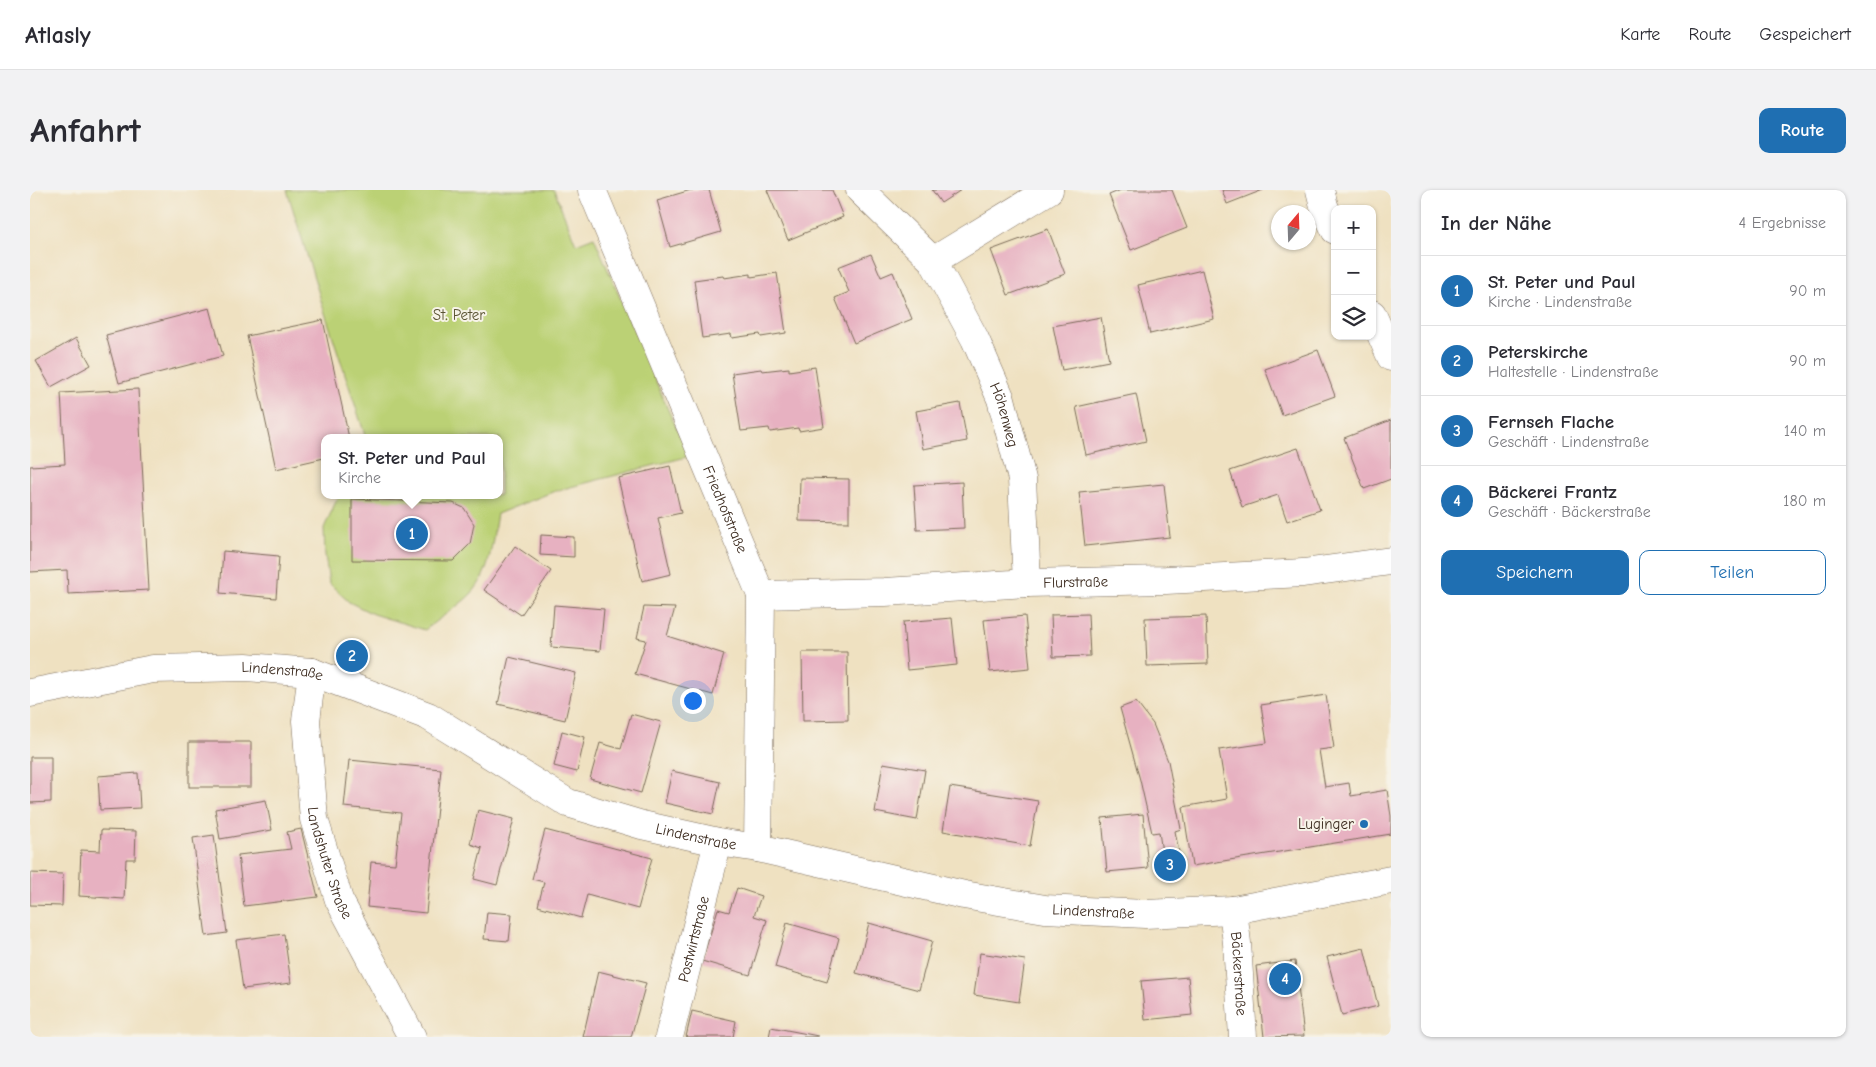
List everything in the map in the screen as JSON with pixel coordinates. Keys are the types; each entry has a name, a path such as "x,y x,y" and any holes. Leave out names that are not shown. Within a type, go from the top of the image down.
{"street":[{"name":"Friedhofstraße","path":"592,190 760,596 758,848"},
{"name":"Höhenweg","path":"860,190 933,261 975,339 1001,399 1022,479 1027,583"},
{"path":"933,261 1049,190"},
{"path":"1320,190 1324,206 1331,221"},
{"path":"1376,323 1391,357"},
{"name":"Flurstraße","path":"760,596 885,592 1027,583 1166,580 1303,573 1391,561"},
{"name":"Lindenstraße","path":"30,693 153,669 246,666 312,672 428,716 568,802 642,825 718,842 758,848 964,895 1045,909 1145,914 1233,910 1391,880"},
{"name":"Landshuter Straße","path":"312,672 306,721 314,819 339,900 412,1037"},
{"name":"Postwirtstraße","path":"669,1037 718,842"},
{"name":"Bäckerstraße","path":"1233,910 1243,1037"}],"green space":[{"name":"St. Peter","path":"287,190 554,190 576,244 594,237 669,412 690,456 555,491 497,514 490,556 478,586 466,599 425,630 373,614 349,602 329,583 324,528 337,499 503,499 503,434 364,434"}],"building":[{"path":"691,190 709,190 721,232 670,247 657,200"},
{"path":"767,190 832,190 843,217 788,240"},
{"path":"932,190 961,190 941,203"},
{"path":"1121,190 1172,190 1187,228 1131,250 1109,195"},
{"path":"1222,190 1263,190 1227,204"},
{"path":"1048,229 1065,274 1008,295 991,250"},
{"path":"871,254 881,277 893,272 912,319 854,343 835,298 849,292 838,267"},
{"path":"1202,270 1214,319 1150,334 1138,285"},
{"path":"777,273 786,333 761,337 760,334 732,338 731,334 702,338 694,280 751,274 751,277"},
{"path":"210,308 223,356 119,383 106,335"},
{"path":"1101,317 1109,361 1062,370 1053,326"},
{"path":"323,320 348,434 321,434 321,459 276,469 247,336"},
{"path":"76,338 91,365 51,387 36,361"},
{"path":"1318,350 1335,396 1282,415 1265,369"},
{"path":"815,367 824,427 799,431 798,428 770,432 769,428 741,431 732,373 789,368 789,371"},
{"path":"138,389 149,590 68,594 67,570 30,572 30,466 65,464 61,393"},
{"path":"1136,394 1146,441 1086,455 1076,407"},
{"path":"960,403 967,441 923,449 916,411"},
{"path":"1391,420 1391,479 1364,489 1344,438"},
{"path":"1298,448 1320,510 1287,521 1278,495 1242,507 1230,471"},
{"path":"670,466 681,513 658,518 671,574 642,581 618,478"},
{"path":"800,478 849,479 849,522 799,521"},
{"path":"962,482 964,528 917,530 914,485"},
{"path":"1164,484 1170,537 1085,546 1079,492"},
{"path":"352,499 453,503 464,508 474,524 470,544 453,561 352,560"},
{"path":"541,535 574,537 574,557 540,555"},
{"path":"515,546 551,571 521,615 484,590"},
{"path":"223,551 279,556 276,598 220,593"},
{"path":"554,605 604,609 600,651 551,647"},
{"path":"644,607 675,608 667,636 724,654 713,695 635,674 646,640 637,638"},
{"path":"1088,614 1090,656 1053,657 1051,615"},
{"path":"1025,616 1030,668 990,672 984,620"},
{"path":"1206,616 1208,664 1147,666 1145,618"},
{"path":"952,618 957,665 907,670 903,622"},
{"path":"802,652 847,652 848,720 803,721"},
{"path":"509,657 576,673 565,720 498,704"},
{"path":"1326,695 1334,748 1319,750 1325,787 1349,783 1351,796 1387,790 1391,816 1391,834 1192,866 1183,807 1227,799 1219,750 1267,743 1261,705"},
{"path":"1136,702 1153,724 1168,761 1181,829 1175,831 1182,868 1165,872 1159,832 1152,833 1140,780 1120,708"},
{"path":"631,714 661,722 641,793 590,779 600,743 621,749"},
{"path":"562,731 585,737 577,772 554,766"},
{"path":"189,742 251,742 251,787 189,787"},
{"path":"30,757 51,757 51,802 30,803"},
{"path":"349,760 441,769 426,913 367,907 371,862 395,864 401,813 344,807"},
{"path":"883,763 925,770 917,820 875,812"},
{"path":"672,771 720,782 713,814 665,803"},
{"path":"138,773 140,808 100,810 98,776"},
{"path":"950,787 1038,801 1030,846 943,831"},
{"path":"266,800 272,830 220,839 215,809"},
{"path":"478,810 514,819 497,885 474,879 482,848 470,844"},
{"path":"1143,814 1148,868 1107,872 1102,818"},
{"path":"301,829 318,897 244,906 238,855 291,849 287,832"},
{"path":"101,830 136,831 135,859 126,859 124,899 79,896 81,850 100,851"},
{"path":"545,830 652,858 638,909 587,895 581,918 538,906 544,882 532,879"},
{"path":"214,835 227,933 206,936 193,838"},
{"path":"30,873 63,874 62,906 30,905"},
{"path":"737,888 761,896 754,916 767,920 750,975 702,961 718,909 729,912"},
{"path":"487,912 512,914 509,941 484,939"},
{"path":"787,923 839,938 827,982 775,967"},
{"path":"869,923 932,941 919,990 856,973"},
{"path":"284,934 291,983 243,989 236,940"},
{"path":"1364,948 1378,1006 1342,1015 1327,957"},
{"path":"980,953 1025,960 1019,1002 974,995"},
{"path":"1295,961 1304,1036 1264,1037 1256,966"},
{"path":"598,971 646,983 631,1037 583,1037"},
{"path":"1188,977 1192,1015 1145,1020 1141,981"},
{"path":"692,1011 736,1021 733,1037 686,1037"},
{"path":"771,1027 818,1036 818,1037 769,1037"}],"place":[{"name":"St. Peter und Paul","path":"412,534"},
{"name":"Peterskirche","path":"352,656"},
{"name":"Luginger","path":"1364,824"},
{"name":"Fernseh Flache","path":"1170,865"},
{"name":"Bäckerei Frantz","path":"1285,979"}]}
